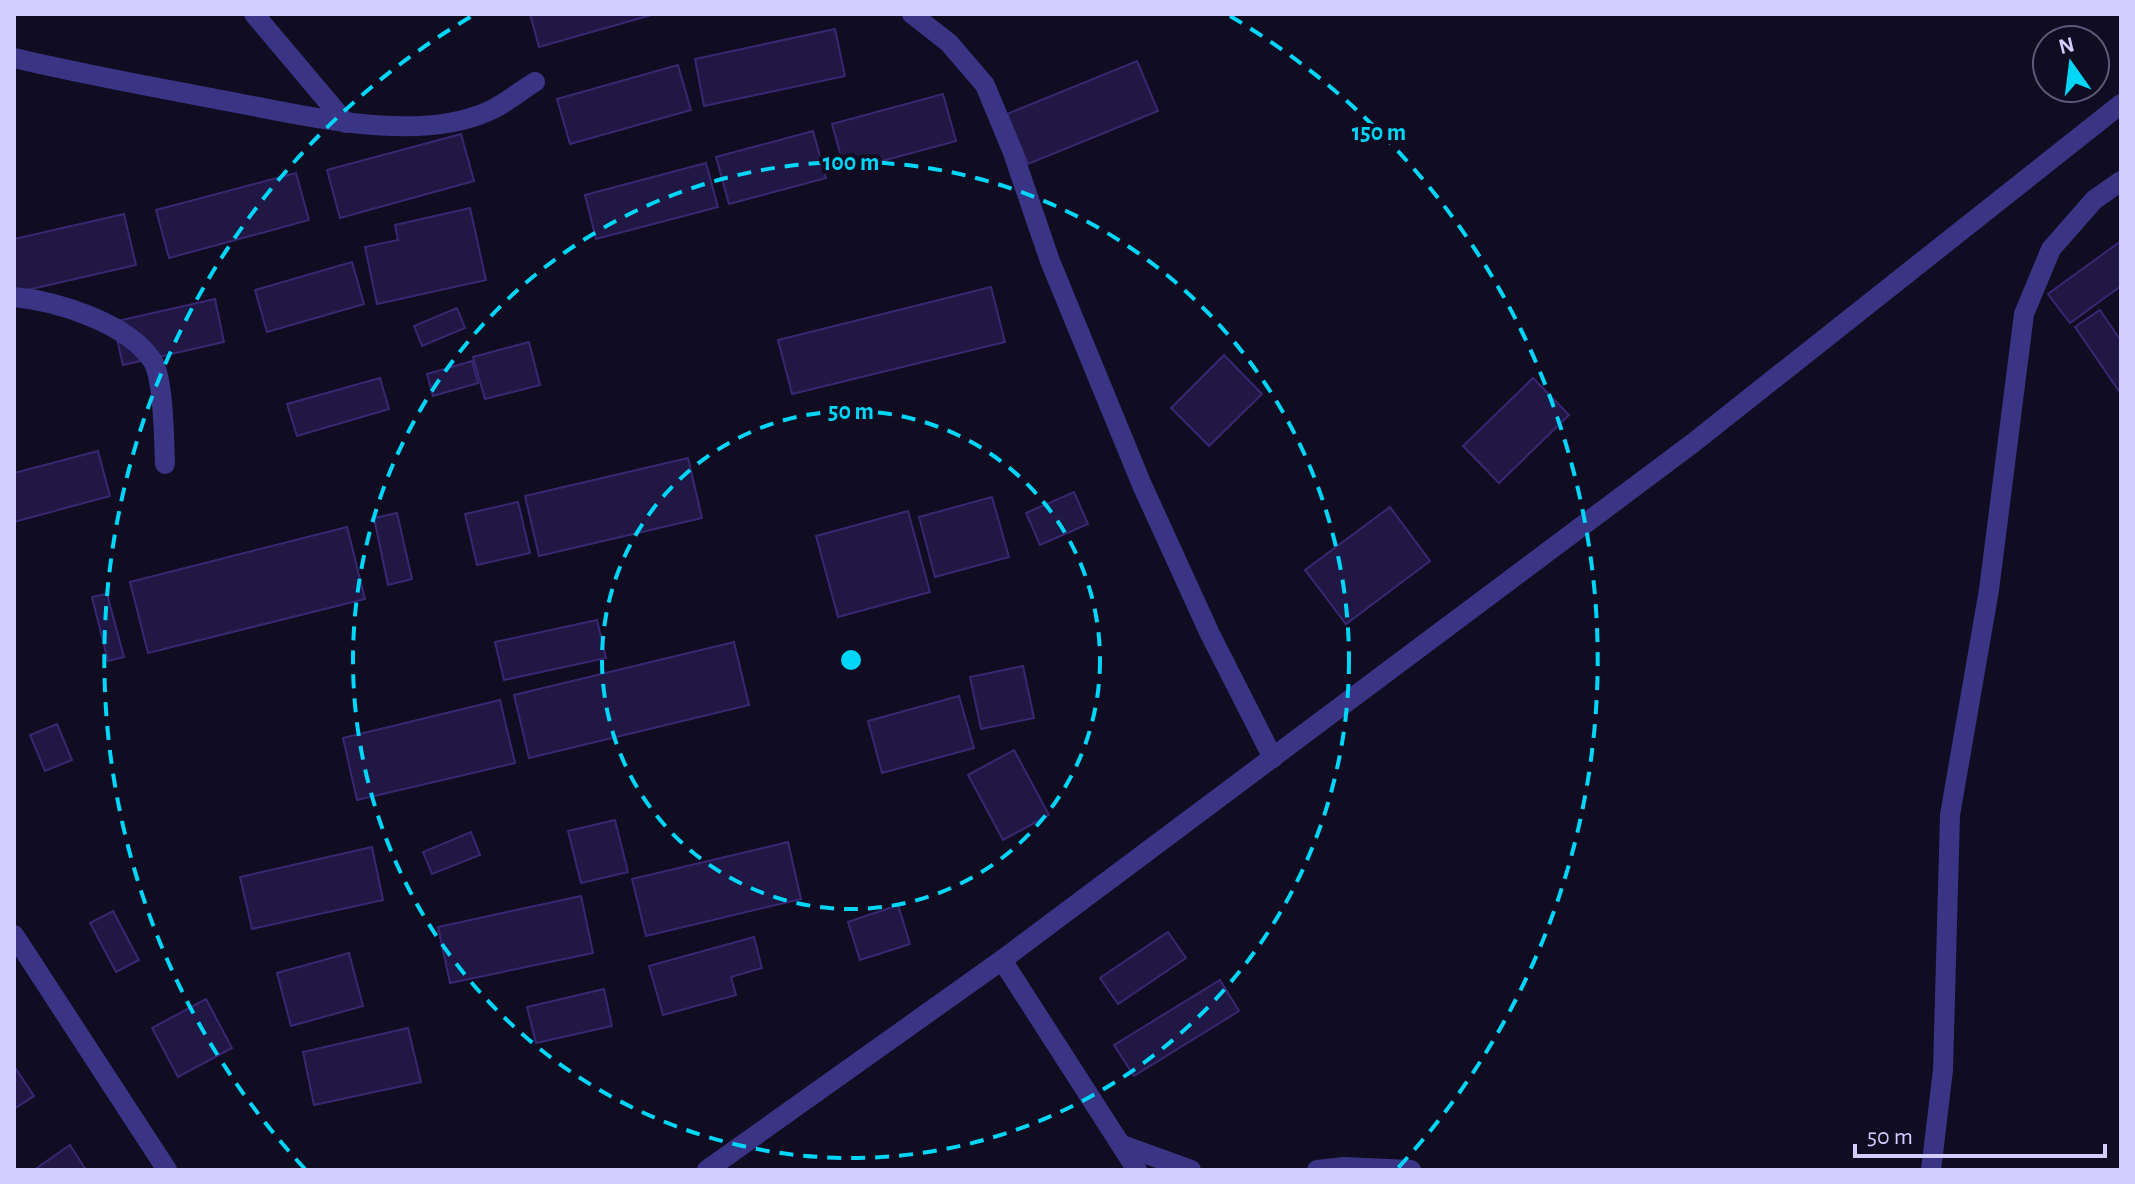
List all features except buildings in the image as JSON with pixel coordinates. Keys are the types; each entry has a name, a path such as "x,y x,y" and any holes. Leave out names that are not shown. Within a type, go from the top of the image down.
{"street":[{"path":"254,14 346,123"},
{"path":"912,14 949,43 985,85 1012,150 1050,261 1142,485 1210,634 1273,758"},
{"path":"14,58 110,81 346,123 411,126 489,112 535,82"},
{"path":"707,1170 1002,960 1693,443 2121,104"},
{"path":"1931,1170 1943,1070 1950,815 1989,590 2024,314 2051,249 2094,200 2121,181"},
{"path":"14,297 89,316 125,334 154,361 163,409 165,464"},
{"path":"14,935 167,1170"},
{"path":"1002,960 1137,1170"},
{"path":"1122,1145 1191,1170"},
{"path":"1317,1170 1344,1167 1411,1170"}]}
